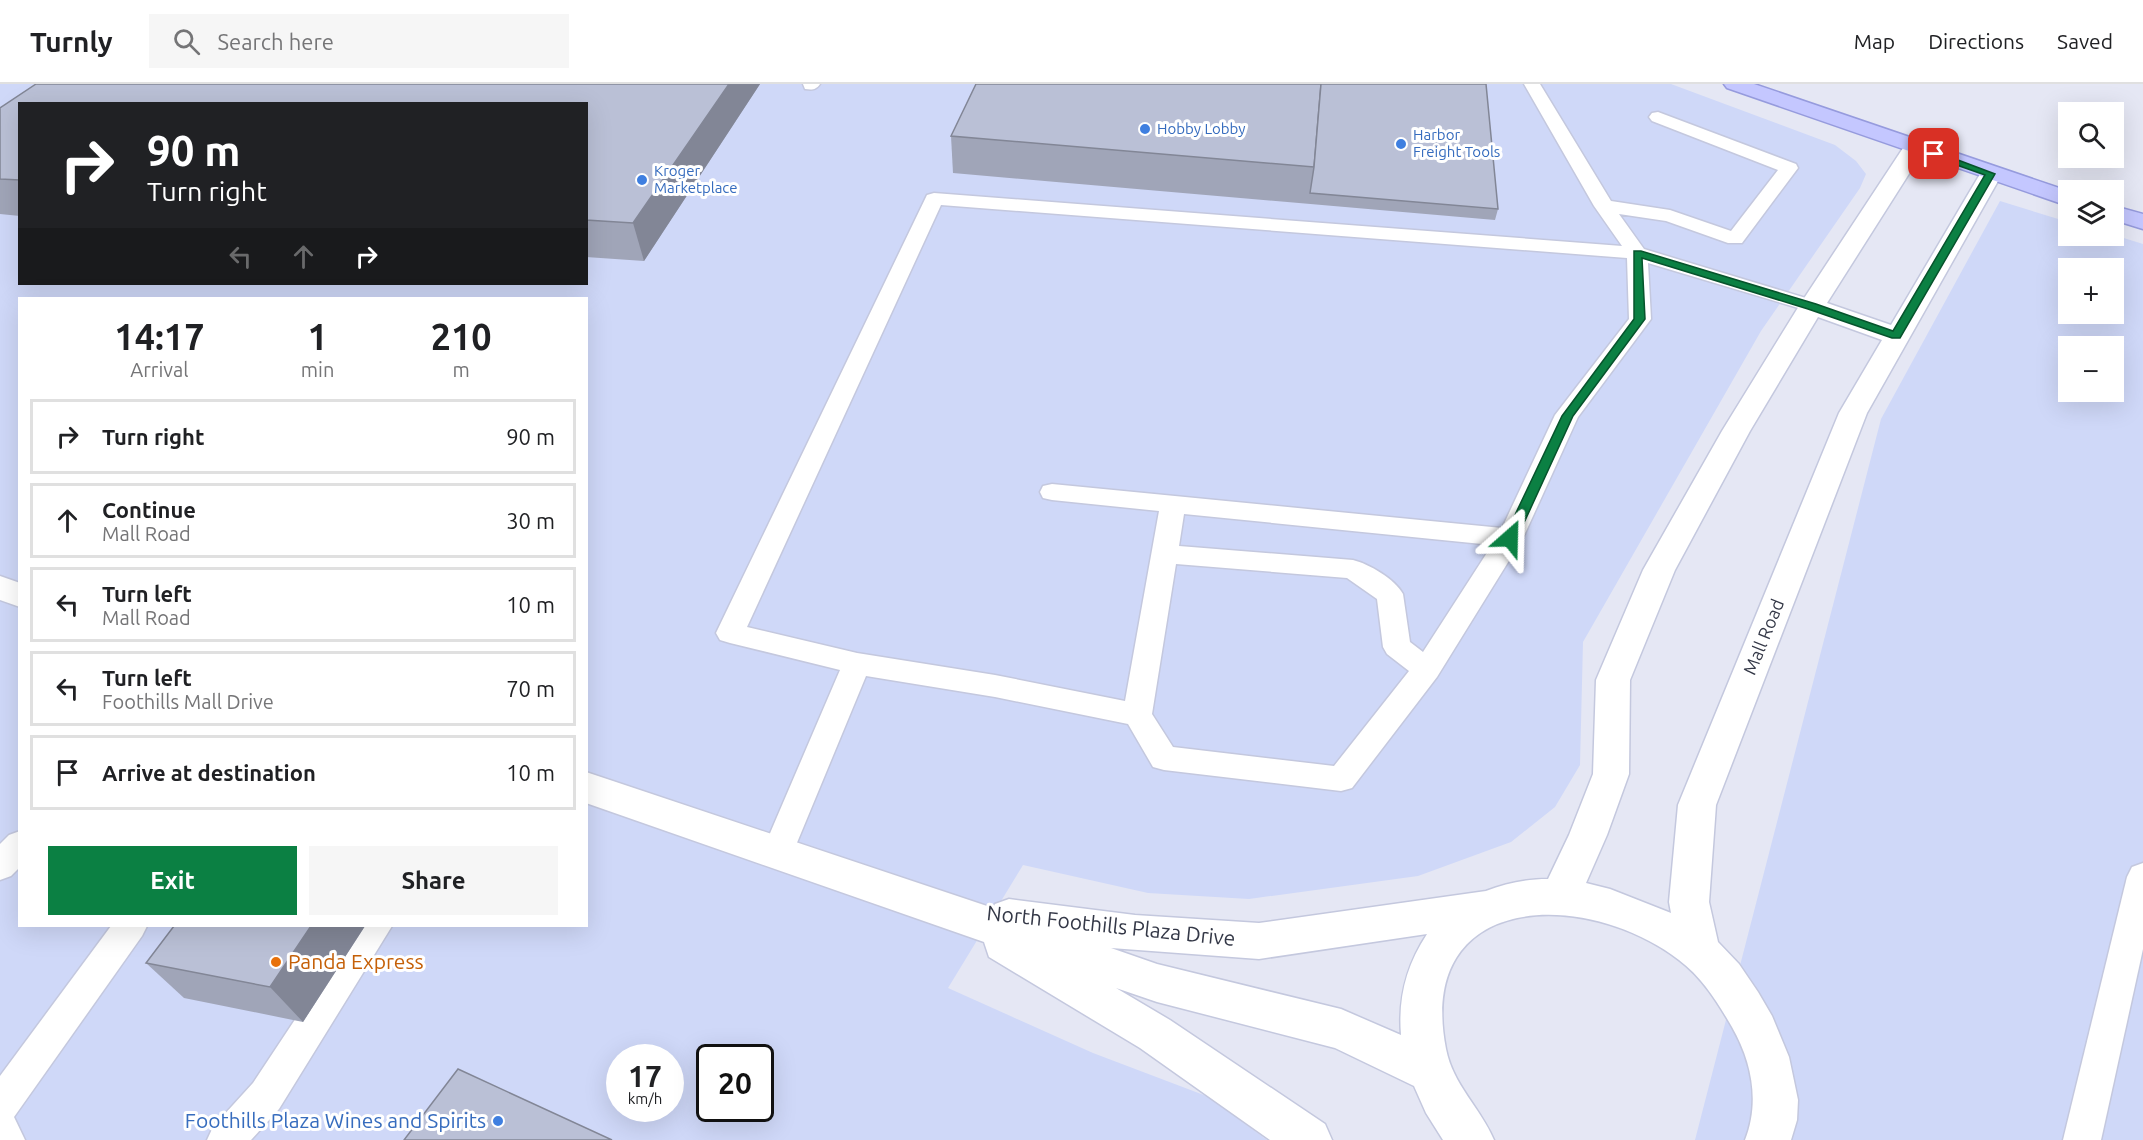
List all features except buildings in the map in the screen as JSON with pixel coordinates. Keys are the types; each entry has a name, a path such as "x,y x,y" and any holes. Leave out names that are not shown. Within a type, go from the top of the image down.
{"main road":[{"path":"1734,84 2058,196"},
{"path":"2124,216 2143,222"}],"street":[{"path":"1560,896 1588,835 1611,774 1613,680 1659,570 1736,431 1812,306 1915,147"},
{"name":"Mall Road","path":"1700,952 1689,902 1697,805 1854,413 1896,336 1991,174"},
{"path":"1812,306 1896,336"},
{"path":"0,588 18,594"},
{"name":"North Foothills Plaza Drive","path":"588,788 1157,983 1341,1029 1429,1071"},
{"path":"1471,1140 1449,1114 1429,1071 1421,1035 1420,1012 1420,1000 1428,968 1444,942 1466,922 1494,906 1524,897 1560,896 1595,900 1632,912 1700,952 1732,989 1757,1028 1772,1071 1775,1113 1768,1140"},
{"name":"North Foothills Plaza Drive","path":"942,908 1135,933 1259,941 1494,906"},
{"name":"North Foothills Plaza Drive","path":"942,908 1155,1034 1309,1140"}],"lane":[{"path":"1173,505 1137,715 1164,758 1341,779 1427,669 1510,538 1568,416 1640,319 1637,253 1604,206 1532,84"},
{"path":"1604,206 1670,216 1736,239 1789,168 1658,117"},
{"path":"1137,715 995,686 857,664 730,633 934,199 1637,253 1812,306"},
{"path":"1052,492 1510,538"},
{"path":"1165,554 1353,569 1389,594 1397,647 1427,669"},
{"path":"778,852 857,664"},
{"path":"0,866 18,846"},
{"path":"2082,1140 2143,877"},
{"path":"0,1106 129,927"},
{"path":"226,1140 266,1096 374,927"},
{"path":"0,1128 6,1140"}],"shaded area":[{"path":"0,84 1671,84 1835,145 1856,161 1866,174 1860,188 1761,331 1583,642 1580,765 1555,807 1511,842 1418,876 1249,899 1148,893 1023,865 948,988 1093,1053 1209,1097 1267,1140 0,1140"},
{"path":"2000,201 2058,219 2058,246 2124,246 2124,238 2143,244 2143,1140 1695,1140 1881,419"}],"place":[{"name":"Hobby Lobby","path":"1145,129"},
{"name":"Harbor Freight Tools","path":"1401,144"},
{"name":"Kroger Marketplace","path":"642,180"},
{"name":"Panda Express","path":"276,962"},
{"name":"Foothills Plaza Wines and Spirits","path":"498,1121"}],"route":[{"path":"1510,538 1568,416 1640,319 1637,253 1812,306 1896,336 1991,174 1934,154"}]}
